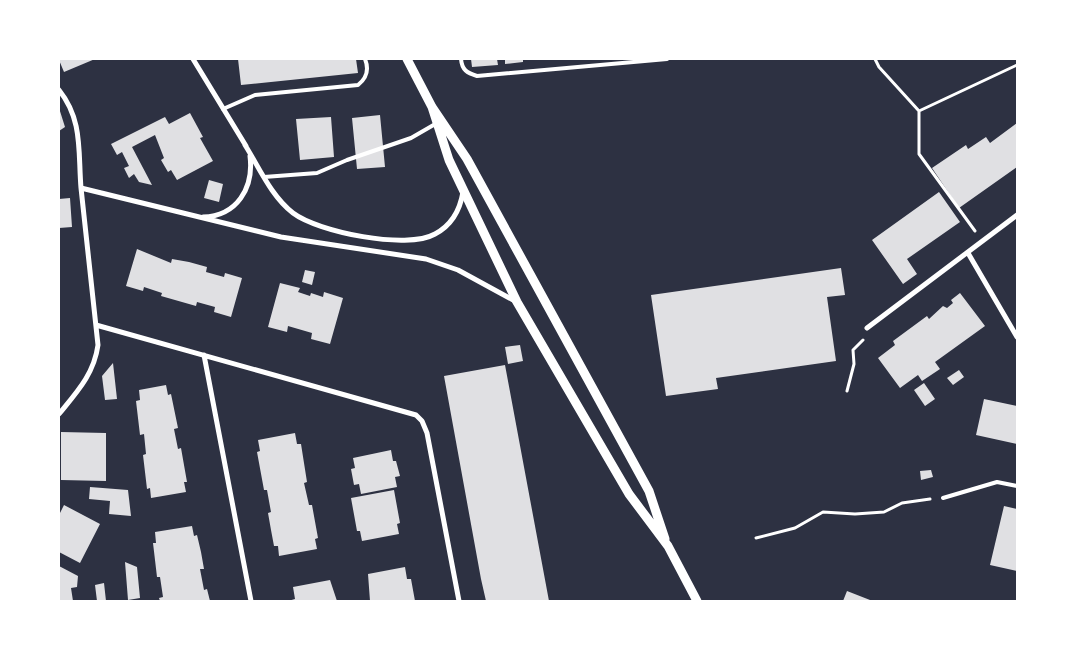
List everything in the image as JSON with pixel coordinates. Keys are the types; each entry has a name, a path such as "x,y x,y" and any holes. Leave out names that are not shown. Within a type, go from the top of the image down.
{"street":[{"path":"407,59 432,107 467,158 649,491 668,546"},
{"path":"196,60 264,177 281,202 308,222 343,233 406,241 421,240 446,228 458,211 464,191"},
{"path":"59,90 70,104 76,119 81,188 98,344 92,370 86,381 59,414"},
{"path":"432,107 449,160 517,302 630,494 668,546 697,601"},
{"path":"193,216 205,217 229,210 246,192 252,168 250,156 245,145"},
{"path":"81,188 281,238 426,259 458,270 517,302"},
{"path":"867,328 1017,215"},
{"path":"968,253 1017,337"},
{"path":"96,325 408,411 422,420 427,432 458,601"},
{"path":"204,355 251,601"}],"lane":[{"path":"223,108 255,95 358,85 364,80 367,72 365,59"},
{"path":"461,59 464,69 468,74 477,76 667,59"},
{"path":"607,59 608,65"},
{"path":"264,177 317,173 347,160 411,138 437,123"},
{"path":"943,498 997,482 1017,486"}],"path":[{"path":"875,59 879,67 919,111 919,154 983,241"},
{"path":"919,111 1017,65"},
{"path":"847,391 854,364 853,350 863,340 867,328"},
{"path":"756,538 795,528 823,512 854,514 884,512 902,502 943,498"}],"building":[{"path":"95,59 64,72 59,60"},
{"path":"238,59 356,59 358,73 241,85"},
{"path":"471,59 497,59 498,65 472,67"},
{"path":"505,59 523,59 523,62 505,64"},
{"path":"59,108 65,127 59,131"},
{"path":"190,113 203,137 200,138 213,161 177,180 171,170 168,172 161,160 164,158 155,135 132,147 152,185 139,182 134,174 129,178 124,168 129,166 122,152 117,155 111,144 165,117 169,124"},
{"path":"380,115 385,167 357,169 352,118"},
{"path":"331,117 334,157 300,160 296,119"},
{"path":"1017,123 1017,167 959,208 932,168 966,145 968,149 986,137 990,143"},
{"path":"209,180 223,184 219,202 204,198"},
{"path":"939,192 960,222 907,259 917,274 903,284 872,240"},
{"path":"70,198 72,227 59,228 59,199"},
{"path":"137,249 171,263 172,259 189,262 207,267 206,272 224,277 225,273 242,278 231,317 214,312 215,307 197,302 196,306 161,296 162,293 144,287 143,291 126,286"},
{"path":"841,268 845,295 827,297 836,361 716,378 718,389 666,396 651,295"},
{"path":"305,270 315,272 312,285 302,282"},
{"path":"280,283 300,288 298,292 310,296 311,293 323,297 324,292 343,298 330,344 311,339 312,333 288,326 287,332 268,327"},
{"path":"960,293 985,326 935,362 940,369 922,381 918,375 900,388 878,358 895,345 893,341 927,316 929,319 943,306 947,308 953,303 951,300"},
{"path":"520,345 523,361 508,364 505,347"},
{"path":"113,363 117,399 105,400 102,376"},
{"path":"505,365 549,601 486,601 481,579 444,376"},
{"path":"959,370 964,377 953,385 947,378"},
{"path":"924,383 935,399 925,406 914,390"},
{"path":"166,385 168,395 171,394 178,428 174,429 178,449 181,448 187,482 184,482 186,492 151,498 150,488 147,489 143,455 146,454 144,434 140,435 136,401 140,400 139,390"},
{"path":"984,399 1017,406 1017,444 976,435"},
{"path":"61,432 106,433 106,481 61,480"},
{"path":"295,433 297,444 301,444 307,482 304,483 309,505 312,505 318,538 315,539 317,549 279,556 278,546 274,546 271,530 268,513 271,512 267,490 264,490 257,452 260,451 258,440"},
{"path":"391,450 393,461 396,461 400,476 395,477 397,487 361,494 359,484 354,485 351,469 355,468 353,458"},
{"path":"931,470 933,477 921,480 920,471"},
{"path":"90,487 128,490 131,516 109,514 110,501 89,499"},
{"path":"394,490 400,523 397,524 399,534 362,541 360,531 357,531 351,498"},
{"path":"64,505 100,524 80,563 59,552 59,515"},
{"path":"1004,506 1017,509 1017,571 990,565"},
{"path":"192,526 194,536 197,535 201,552 204,569 200,569 204,590 207,589 210,601 160,601 159,598 163,597 160,577 157,577 153,543 156,543 155,532"},
{"path":"125,562 137,567 140,598 128,600"},
{"path":"59,566 78,576 77,587 71,588 73,601 59,601"},
{"path":"405,567 407,579 411,579 415,601 370,601 368,574"},
{"path":"330,580 337,601 288,601 295,599 293,587"},
{"path":"104,583 106,601 97,601 95,585"},
{"path":"847,591 870,600 843,601"}]}
